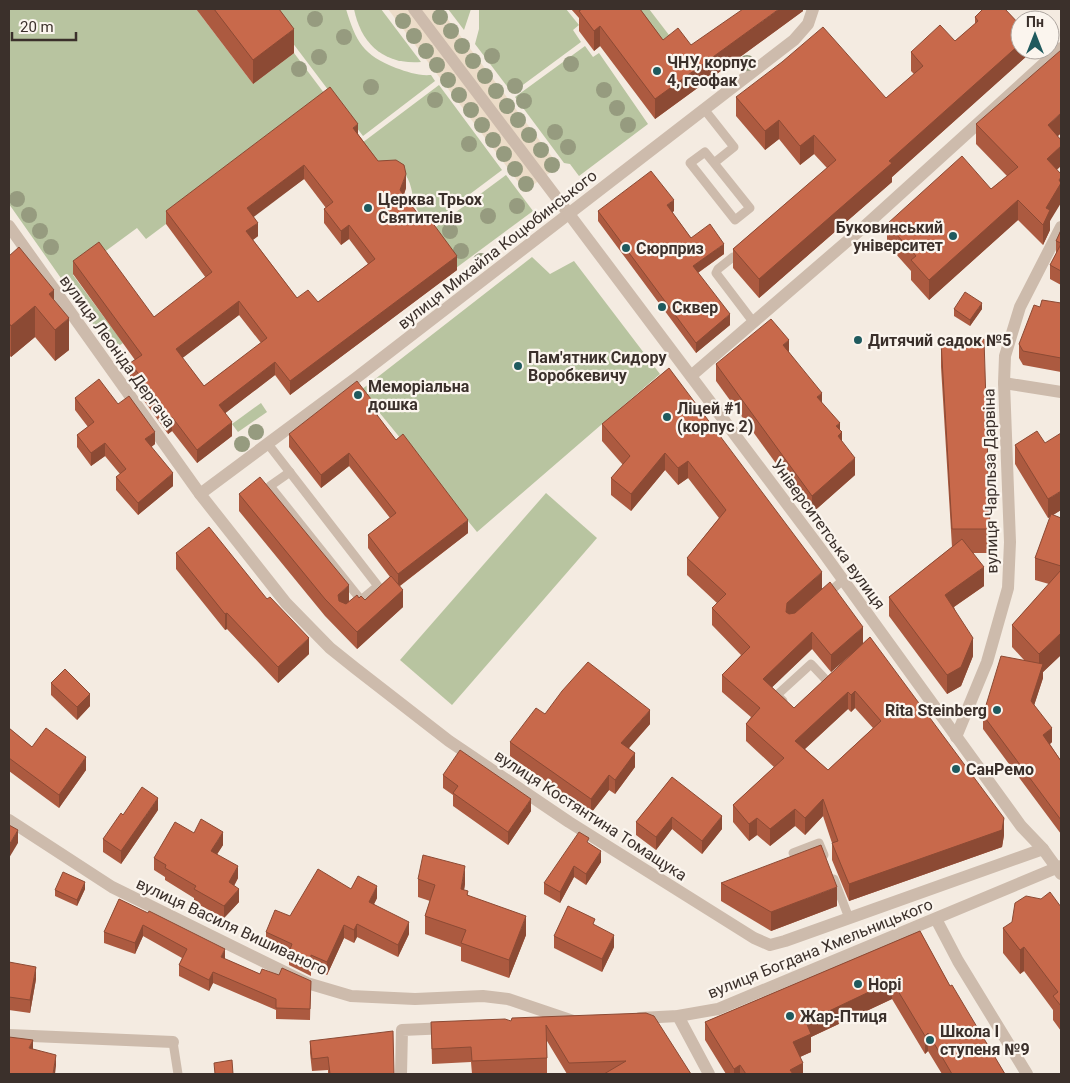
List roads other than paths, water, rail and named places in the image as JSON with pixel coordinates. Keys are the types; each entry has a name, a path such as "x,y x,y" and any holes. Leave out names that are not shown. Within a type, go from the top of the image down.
{"street":[{"name":"Університетська вулиця","path":"414,9 843,580 879,637 1021,826 1060,870"},
{"name":"вулиця Михайла Коцюбинського","path":"200,494 569,214 794,40 808,24 813,9"},
{"path":"691,376 866,225 1061,48"},
{"name":"вулиця Леоніда Дергача","path":"9,226 200,494"},
{"name":"вулиця Чарльза Дарвіна","path":"956,737 987,662 1008,588 1010,542 1004,383 1005,356 1020,307 1061,227"},
{"path":"1004,383 1061,392"},
{"name":"вулиця Костянтина Томащука","path":"200,494 264,577 330,648 450,741 569,822 754,938 770,944 1043,849"},
{"name":"вулиця Василя Вишиваного","path":"9,820 112,887 308,983 351,996 415,999 483,996 508,999 582,1022 530,1022"},
{"name":"вулиця Богдана Хмельницького","path":"623,1019 678,1016 718,1009 1060,870"},
{"path":"936,919 958,961 1027,1074"},
{"path":"678,1016 709,1074"},
{"path":"401,1074 402,1030 461,1027"},
{"path":"9,1035 173,1042"}],"lane":[{"path":"704,109 734,147 714,163"},
{"path":"705,152 714,163 750,208 735,220 690,163 705,152"},
{"path":"733,257 718,269 716,273 754,323"},
{"path":"268,444 378,586 350,610"},
{"path":"290,472 270,486 361,600"},
{"path":"820,601 843,580"},
{"path":"788,707 777,695 812,664 828,682"},
{"path":"792,853 819,843 849,918"},
{"path":"173,1042 178,1074"}],"place":[{"name":"ЧНУ, корпус 4, геофак","path":"657,71"},
{"name":"Церква Трьох Святителів","path":"368,208"},
{"name":"Буковинський університет","path":"953,236"},
{"name":"Сюрприз","path":"626,248"},
{"name":"Сквер","path":"662,307"},
{"name":"Дитячий садок №5","path":"858,340"},
{"name":"Пам'ятник Сидору Воробкевичу","path":"518,366"},
{"name":"Меморіальна дошка","path":"358,395"},
{"name":"Ліцей #1 (корпус 2)","path":"667,417"},
{"name":"Rita Steinberg","path":"997,710"},
{"name":"СанРемо","path":"956,769"},
{"name":"Норі","path":"858,984"},
{"name":"Жар-Птиця","path":"790,1016"},
{"name":"Школа I ступеня №9","path":"930,1040"}]}
